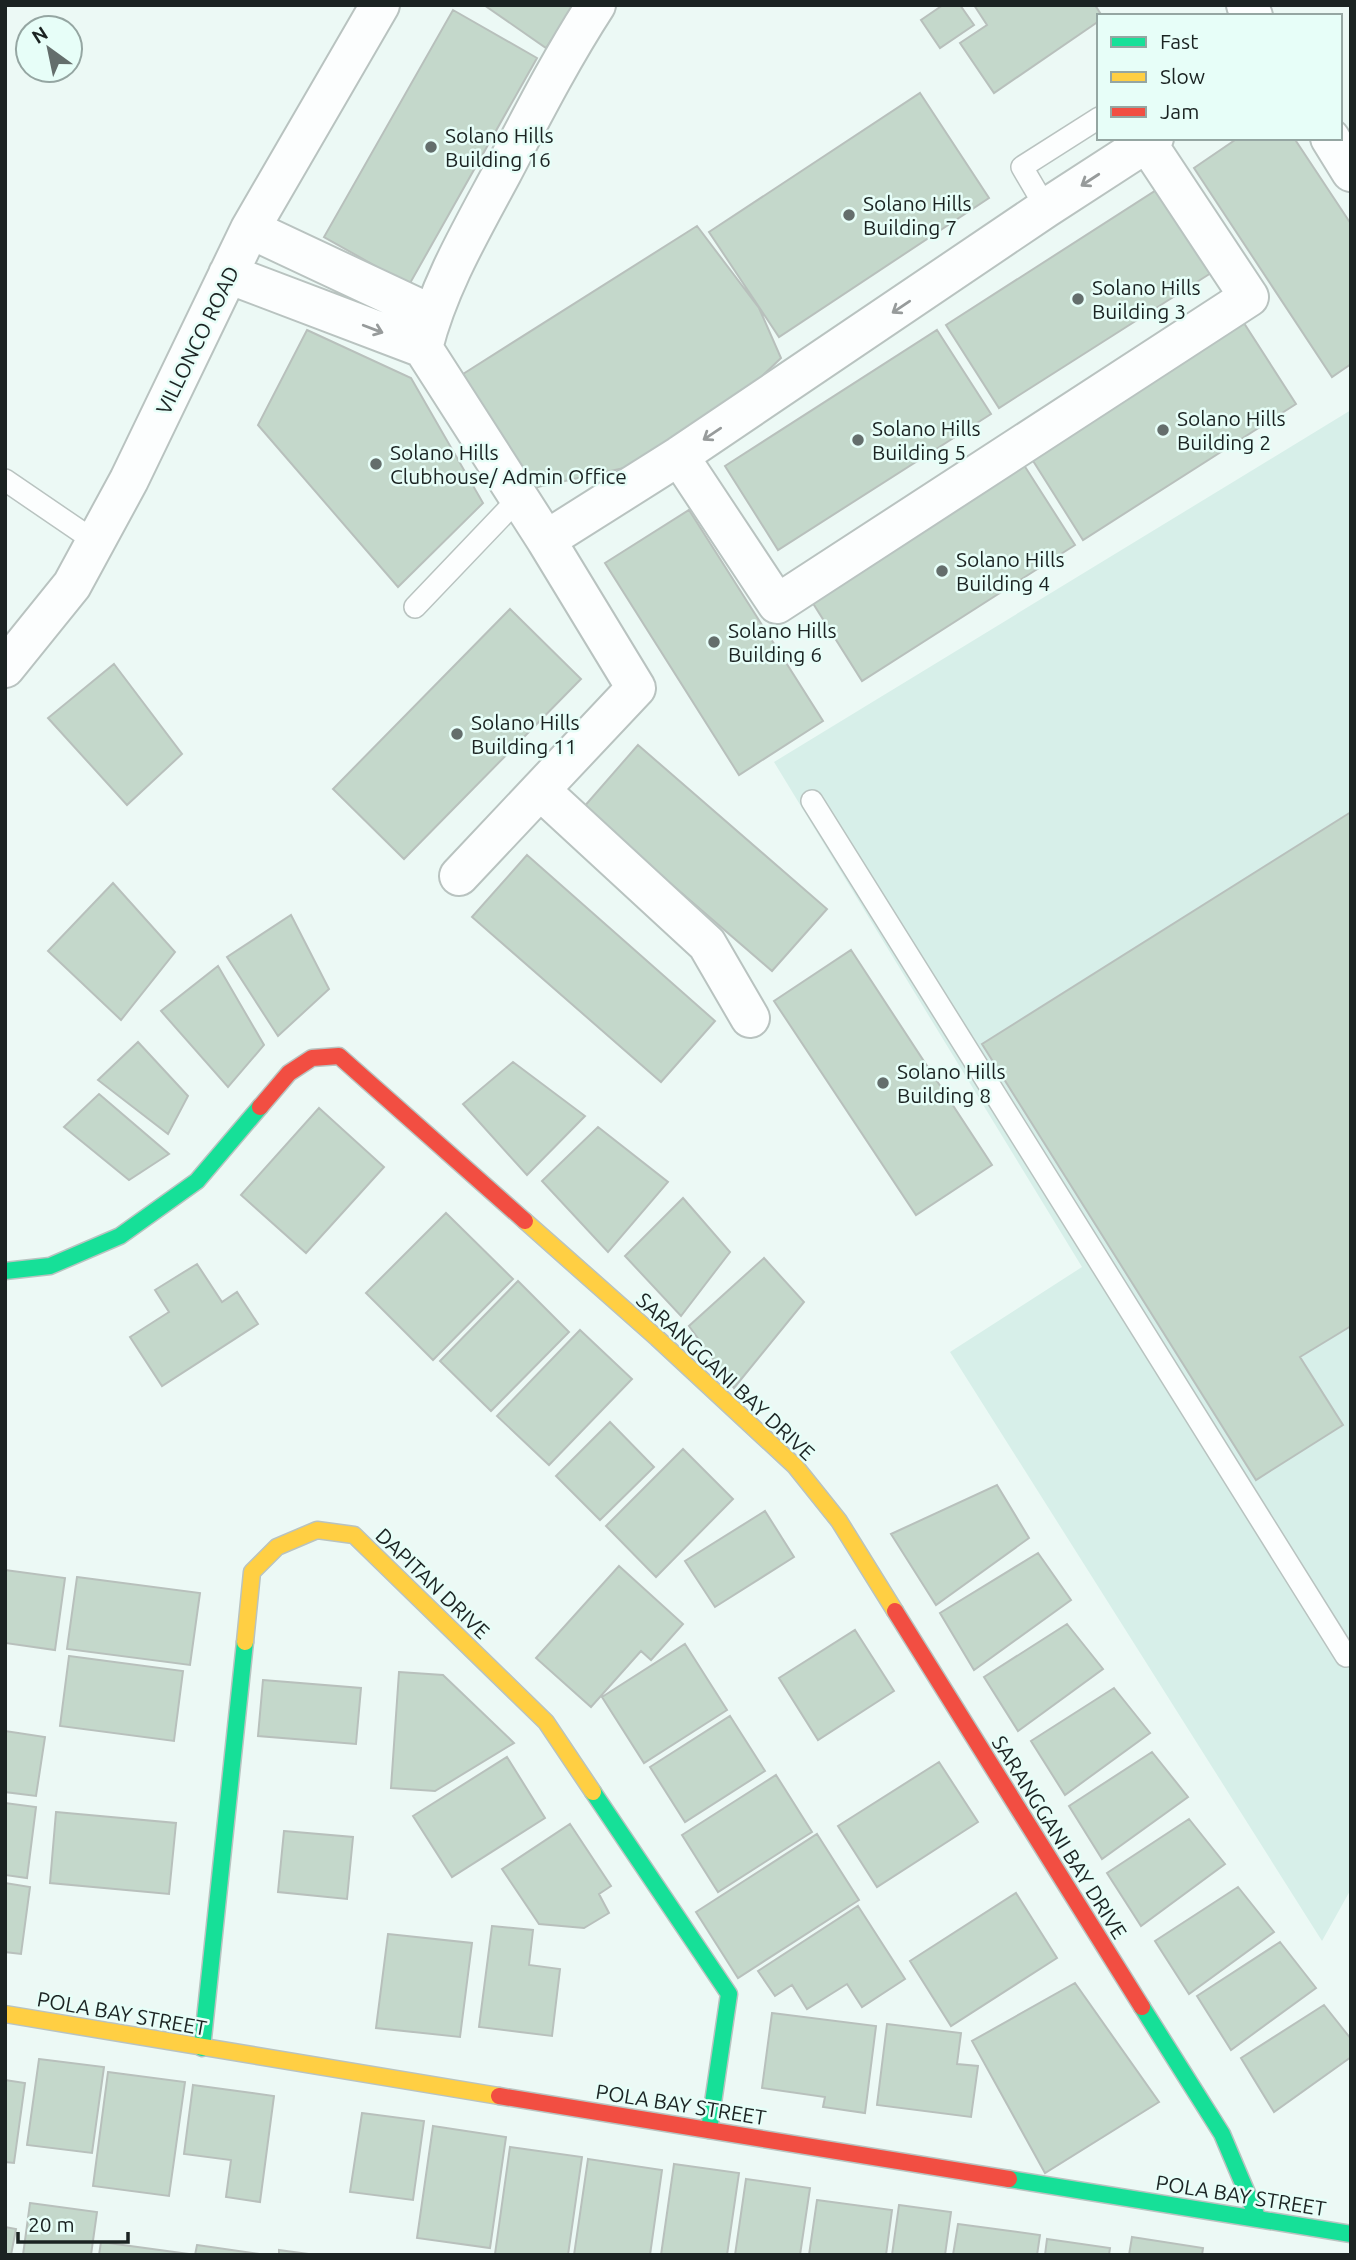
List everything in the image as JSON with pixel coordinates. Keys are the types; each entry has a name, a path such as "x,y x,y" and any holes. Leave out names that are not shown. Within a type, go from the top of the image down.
{"street":[{"name":"VILLONCO ROAD","path":"5,668 72,585 129,480 250,229 380,5"},
{"path":"427,331 482,209 569,47 596,5"},
{"path":"1331,140 1351,172"},
{"path":"546,540 679,456 1046,208 1151,141 1249,297 777,604 679,456"},
{"path":"250,229 310,256 427,331 519,498 636,688 459,876"},
{"path":"289,297 310,256"},
{"path":"228,274 289,297 427,331"},
{"path":"540,790 706,944 750,1017"},
{"name":"SARANGGANI BAY DRIVE","path":"5,1271 50,1266 120,1236 197,1181 289,1073 313,1058 339,1056 657,1338 795,1466 839,1521 1222,2134 1258,2220"},
{"name":"DAPITAN DRIVE","path":"202,2049 252,1572 277,1547 317,1530 354,1535 546,1721 729,1994 709,2130"},
{"name":"POLA BAY STREET","path":"5,2014 202,2049 1351,2234"}],"lane":[{"path":"1046,208 1021,167 1097,119"},
{"path":"5,480 96,542"},
{"path":"415,607 519,498"},
{"path":"811,801 1346,1656 1351,1653"}],"shaded area":[{"path":"1351,410 1351,1889 1322,1941 950,1352 1082,1267 774,762"}],"building":[{"path":"484,5 575,5 546,48"},
{"path":"943,5 960,5 974,25 940,48 921,20"},
{"path":"974,5 1095,5 1101,14 1097,14 1097,22 994,93 960,43 987,25"},
{"name":"Solano Hills Building 16","path":"453,10 537,58 409,285 324,237"},
{"name":"Solano Hills Building 7","path":"920,93 989,198 779,337 709,232"},
{"path":"1235,140 1295,140 1351,224 1351,364 1332,377 1194,168"},
{"name":"Solano Hills Building 3","path":"1158,189 1211,273 999,408 946,325"},
{"path":"697,226 759,308 781,358 679,456 528,489 463,374"},
{"name":"Solano Hills Building 2","path":"1242,320 1296,404 1083,540 1030,456"},
{"name":"Solano Hills Clubhouse/ Admin Office","path":"307,330 411,378 483,503 398,587 258,425"},
{"name":"Solano Hills Building 5","path":"937,330 991,414 778,550 725,466"},
{"name":"Solano Hills Building 4","path":"1022,462 1075,545 862,681 809,597"},
{"name":"Solano Hills Building 6","path":"689,510 823,721 739,775 605,563"},
{"name":"Solano Hills Building 11","path":"510,609 581,679 404,859 333,789"},
{"path":"114,664 182,754 127,805 48,718"},
{"path":"638,745 827,909 772,971 583,808"},
{"path":"1351,812 1351,1326 1300,1357 1343,1425 1256,1480 982,1044"},
{"path":"527,855 715,1021 661,1082 472,917"},
{"path":"113,883 175,952 121,1020 48,951"},
{"path":"291,915 329,989 278,1036 227,957"},
{"name":"Solano Hills Building 8","path":"851,950 992,1165 916,1215 774,1001"},
{"path":"218,966 264,1045 228,1087 161,1011"},
{"path":"138,1042 188,1096 168,1134 98,1080"},
{"path":"513,1062 585,1116 527,1175 463,1104"},
{"path":"99,1094 169,1154 129,1180 64,1127"},
{"path":"319,1108 384,1167 306,1253 241,1195"},
{"path":"598,1127 668,1182 608,1252 542,1181"},
{"path":"683,1198 730,1252 681,1316 625,1256"},
{"path":"446,1213 513,1279 433,1360 366,1293"},
{"path":"764,1258 804,1302 734,1388 689,1326"},
{"path":"197,1264 222,1302 237,1292 258,1324 162,1386 130,1337 169,1312 155,1290"},
{"path":"518,1281 569,1332 491,1411 440,1361"},
{"path":"580,1330 632,1379 549,1465 497,1416"},
{"path":"610,1422 654,1467 600,1520 556,1476"},
{"path":"683,1449 733,1499 656,1577 606,1526"},
{"path":"997,1485 1029,1538 936,1605 891,1534"},
{"path":"765,1511 794,1557 715,1607 685,1561"},
{"path":"1038,1553 1071,1600 974,1670 940,1613"},
{"path":"619,1566 683,1624 651,1660 641,1651 591,1707 536,1658"},
{"path":"5,1570 65,1578 55,1650 5,1643"},
{"path":"77,1577 200,1593 190,1665 67,1649"},
{"path":"1067,1624 1103,1669 1018,1731 984,1677"},
{"path":"855,1630 894,1691 818,1740 779,1678"},
{"path":"685,1644 727,1710 644,1763 602,1697"},
{"path":"69,1656 183,1671 174,1741 60,1726"},
{"path":"399,1672 443,1675 514,1743 435,1791 391,1788"},
{"path":"263,1680 361,1688 356,1744 258,1736"},
{"path":"1114,1688 1150,1733 1065,1795 1031,1741"},
{"path":"730,1716 765,1771 685,1822 650,1767"},
{"path":"5,1731 45,1737 36,1796 5,1792"},
{"path":"1152,1752 1188,1797 1102,1859 1069,1806"},
{"path":"507,1757 545,1818 452,1877 413,1816"},
{"path":"939,1762 978,1822 877,1887 838,1826"},
{"path":"776,1775 812,1832 718,1892 682,1835"},
{"path":"5,1803 36,1807 27,1878 5,1875"},
{"path":"56,1812 176,1823 169,1894 50,1883"},
{"path":"1189,1819 1225,1864 1141,1926 1107,1873"},
{"path":"570,1824 611,1886 599,1894 609,1913 584,1928 539,1924 502,1869"},
{"path":"284,1831 353,1837 347,1899 278,1892"},
{"path":"817,1834 859,1900 738,1978 696,1912"},
{"path":"5,1883 30,1887 21,1954 5,1952"},
{"path":"1238,1887 1274,1932 1189,1994 1155,1941"},
{"path":"1016,1893 1057,1958 951,2026 910,1961"},
{"path":"858,1906 905,1979 862,2007 847,1984 807,2009 792,1985 775,1996 758,1971"},
{"path":"492,1926 533,1930 529,1965 560,1969 552,2036 479,2027"},
{"path":"388,1934 472,1943 460,2037 376,2028"},
{"path":"1280,1942 1316,1988 1231,2050 1197,1996"},
{"path":"1075,1983 1159,2102 1045,2173 972,2041"},
{"path":"1324,2005 1351,2039 1351,2057 1274,2112 1241,2058"},
{"path":"772,2013 876,2026 865,2113 823,2107 825,2097 762,2088"},
{"path":"887,2024 961,2033 957,2064 978,2066 971,2117 877,2105"},
{"path":"39,2059 104,2067 92,2153 27,2145"},
{"path":"108,2072 185,2082 169,2196 93,2186"},
{"path":"5,2080 25,2083 14,2163 5,2162"},
{"path":"193,2085 274,2096 260,2202 226,2197 231,2160 184,2154"},
{"path":"362,2113 424,2121 413,2200 350,2192"},
{"path":"433,2126 506,2137 490,2248 417,2238"},
{"path":"510,2147 582,2157 568,2255 495,2254"},
{"path":"588,2159 662,2170 650,2255 574,2255"},
{"path":"674,2164 739,2173 727,2255 661,2255"},
{"path":"746,2179 810,2188 800,2255 735,2255"},
{"path":"817,2200 892,2210 886,2255 809,2255"},
{"path":"30,2203 97,2212 91,2255 23,2255"},
{"path":"899,2205 951,2212 945,2255 892,2255"},
{"path":"958,2224 1040,2235 1037,2255 953,2255"},
{"path":"5,2227 16,2229 11,2255 5,2255"},
{"path":"1132,2237 1203,2248 1202,2255 1129,2255"},
{"path":"1047,2239 1110,2248 1109,2255 1045,2255"},
{"path":"101,2242 189,2254 99,2255"},
{"path":"197,2245 267,2255 195,2255"},
{"path":"279,2250 316,2255 279,2255"}],"traffic: fast":[{"path":"5,1271 50,1266 120,1236 197,1181 260,1107"},
{"path":"202,2048 245,1642"},
{"path":"593,1792 729,1994 709,2130"},
{"path":"1142,2007 1222,2134 1258,2219"},
{"path":"1009,2179 1351,2234"}],"traffic: slow":[{"path":"525,1221 795,1466 839,1521 895,1611"},
{"path":"245,1642 252,1572 277,1547 317,1530 354,1535 546,1722 593,1792"},
{"path":"5,2014 499,2096"}],"traffic: jam":[{"path":"260,1107 289,1073 312,1058 339,1056 525,1221"},
{"path":"895,1611 1142,2007"},
{"path":"499,2096 1009,2179"}],"place":[{"name":"Solano Hills Building 16","path":"431,147"},
{"name":"Solano Hills Building 7","path":"849,215"},
{"name":"Solano Hills Building 3","path":"1078,299"},
{"name":"Solano Hills Building 2","path":"1163,430"},
{"name":"Solano Hills Building 5","path":"858,440"},
{"name":"Solano Hills Clubhouse/ Admin Office","path":"376,464"},
{"name":"Solano Hills Building 4","path":"942,571"},
{"name":"Solano Hills Building 6","path":"714,642"},
{"name":"Solano Hills Building 11","path":"457,734"},
{"name":"Solano Hills Building 8","path":"883,1083"}]}
